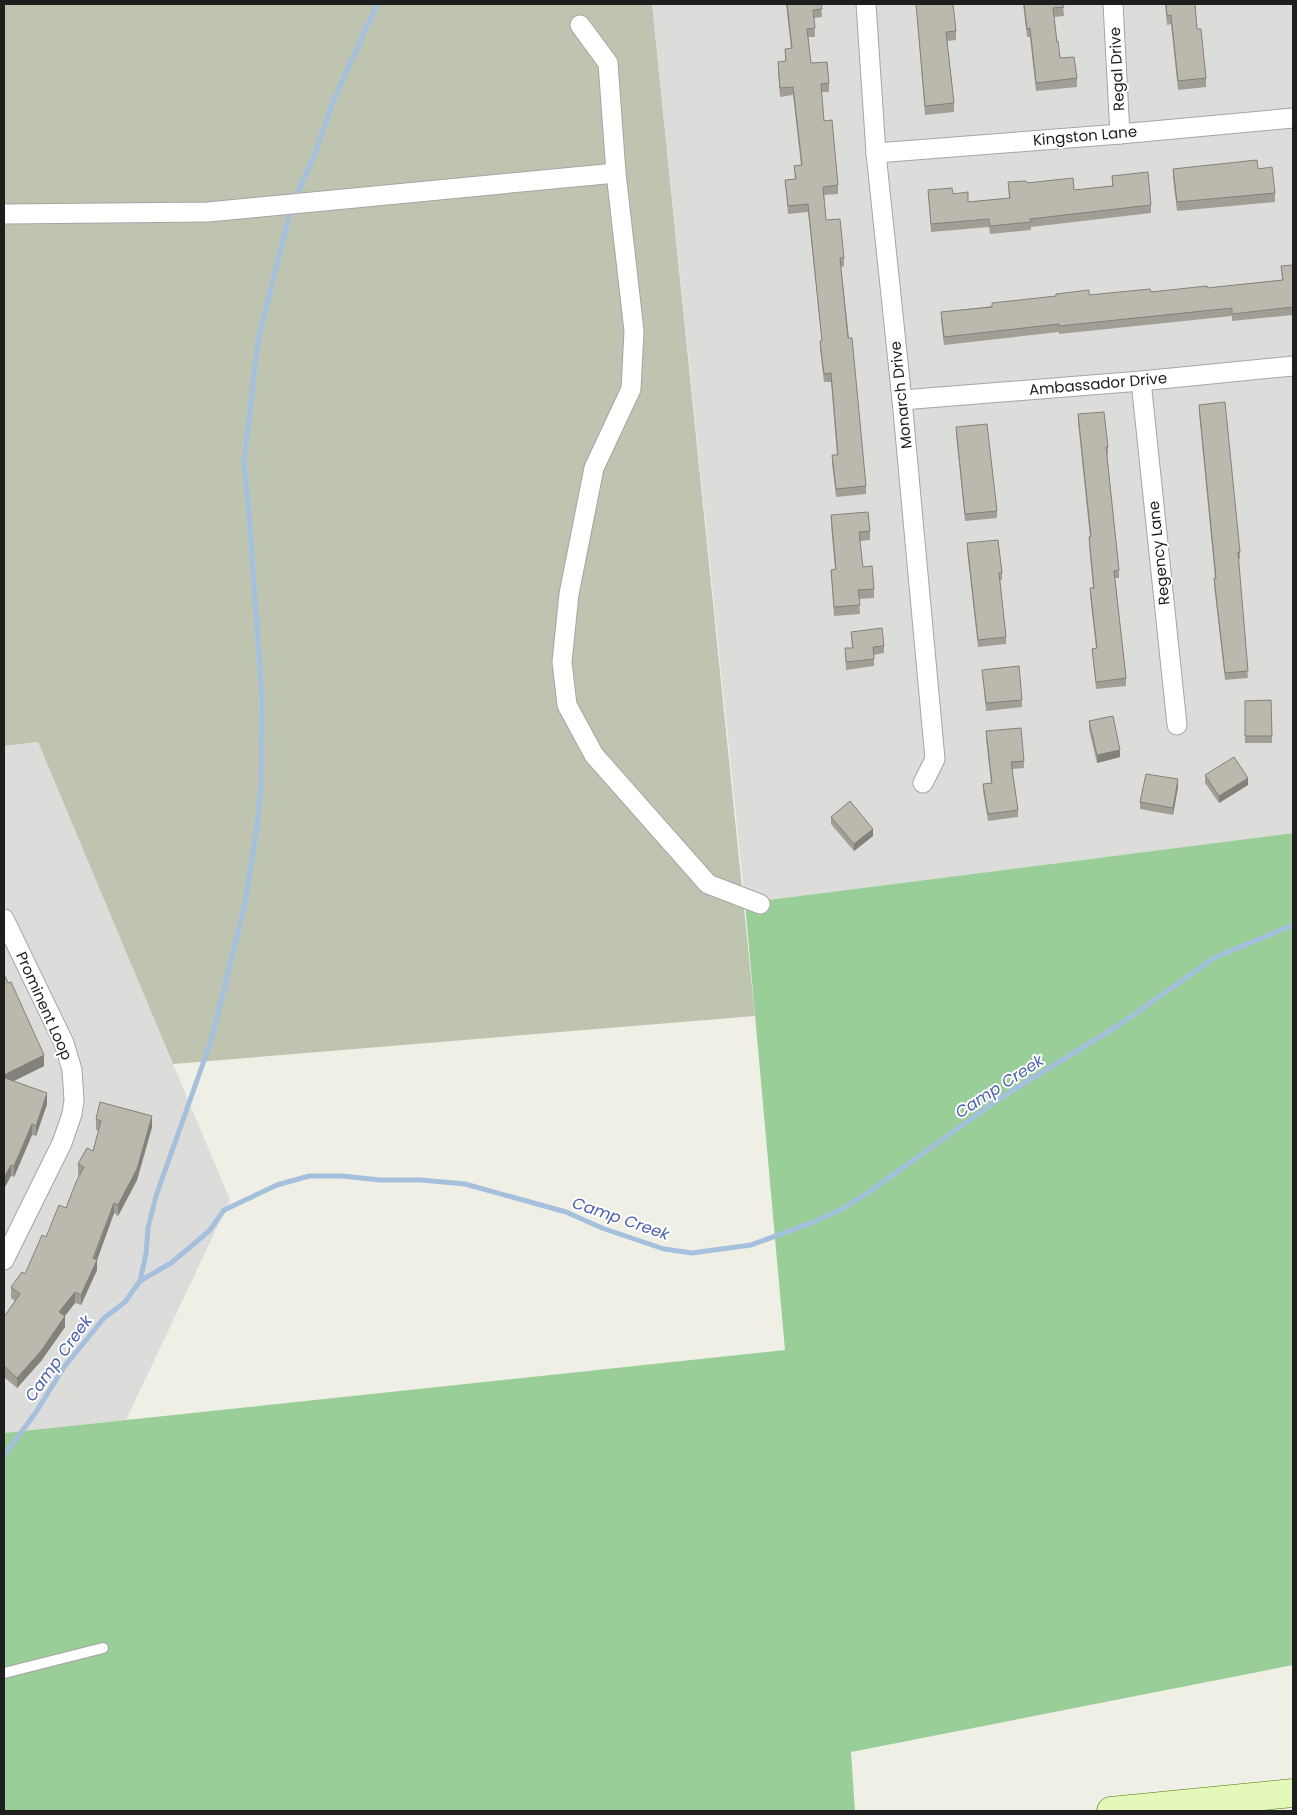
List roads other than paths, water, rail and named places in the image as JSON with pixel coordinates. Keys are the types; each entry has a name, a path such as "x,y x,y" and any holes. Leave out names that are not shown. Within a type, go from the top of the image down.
{"street":[{"name":"Monarch Drive","path":"866,4 876,153 902,400 935,759 923,783"},
{"name":"Regal Drive","path":"1113,4 1120,134"},
{"path":"580,25 608,63 616,173 634,331 630,389 594,468 570,584 562,662 567,705 594,755 708,884 760,904"},
{"name":"Kingston Lane","path":"876,153 1293,118"},
{"path":"4,214 208,212 616,173"},
{"name":"Ambassador Drive","path":"902,400 1141,381 1293,366"},
{"name":"Regency Lane","path":"1141,381 1177,726"},
{"name":"Prominent Loop","path":"4,919 64,1043 72,1070 74,1092 72,1114 62,1143 4,1260"},
{"path":"1111,1811 1293,1793"}],"lane":[{"path":"4,1673 102,1648"}],"waterway":[{"path":"299,190 315,154 332,104 377,4"},
{"path":"140,1281 146,1254 148,1228 156,1196 212,1038 244,908 256,833 261,789 262,697 244,462 258,341 289,216"},
{"name":"Camp Creek","path":"4,1456 36,1412 64,1367 104,1318 125,1302 140,1281 171,1263 188,1249 210,1230 224,1210 277,1185 309,1176 421,1180 465,1184 566,1212 602,1228 664,1249 692,1253 751,1245 840,1210 869,1192 999,1099 1119,1025 1214,958 1293,925"}]}
